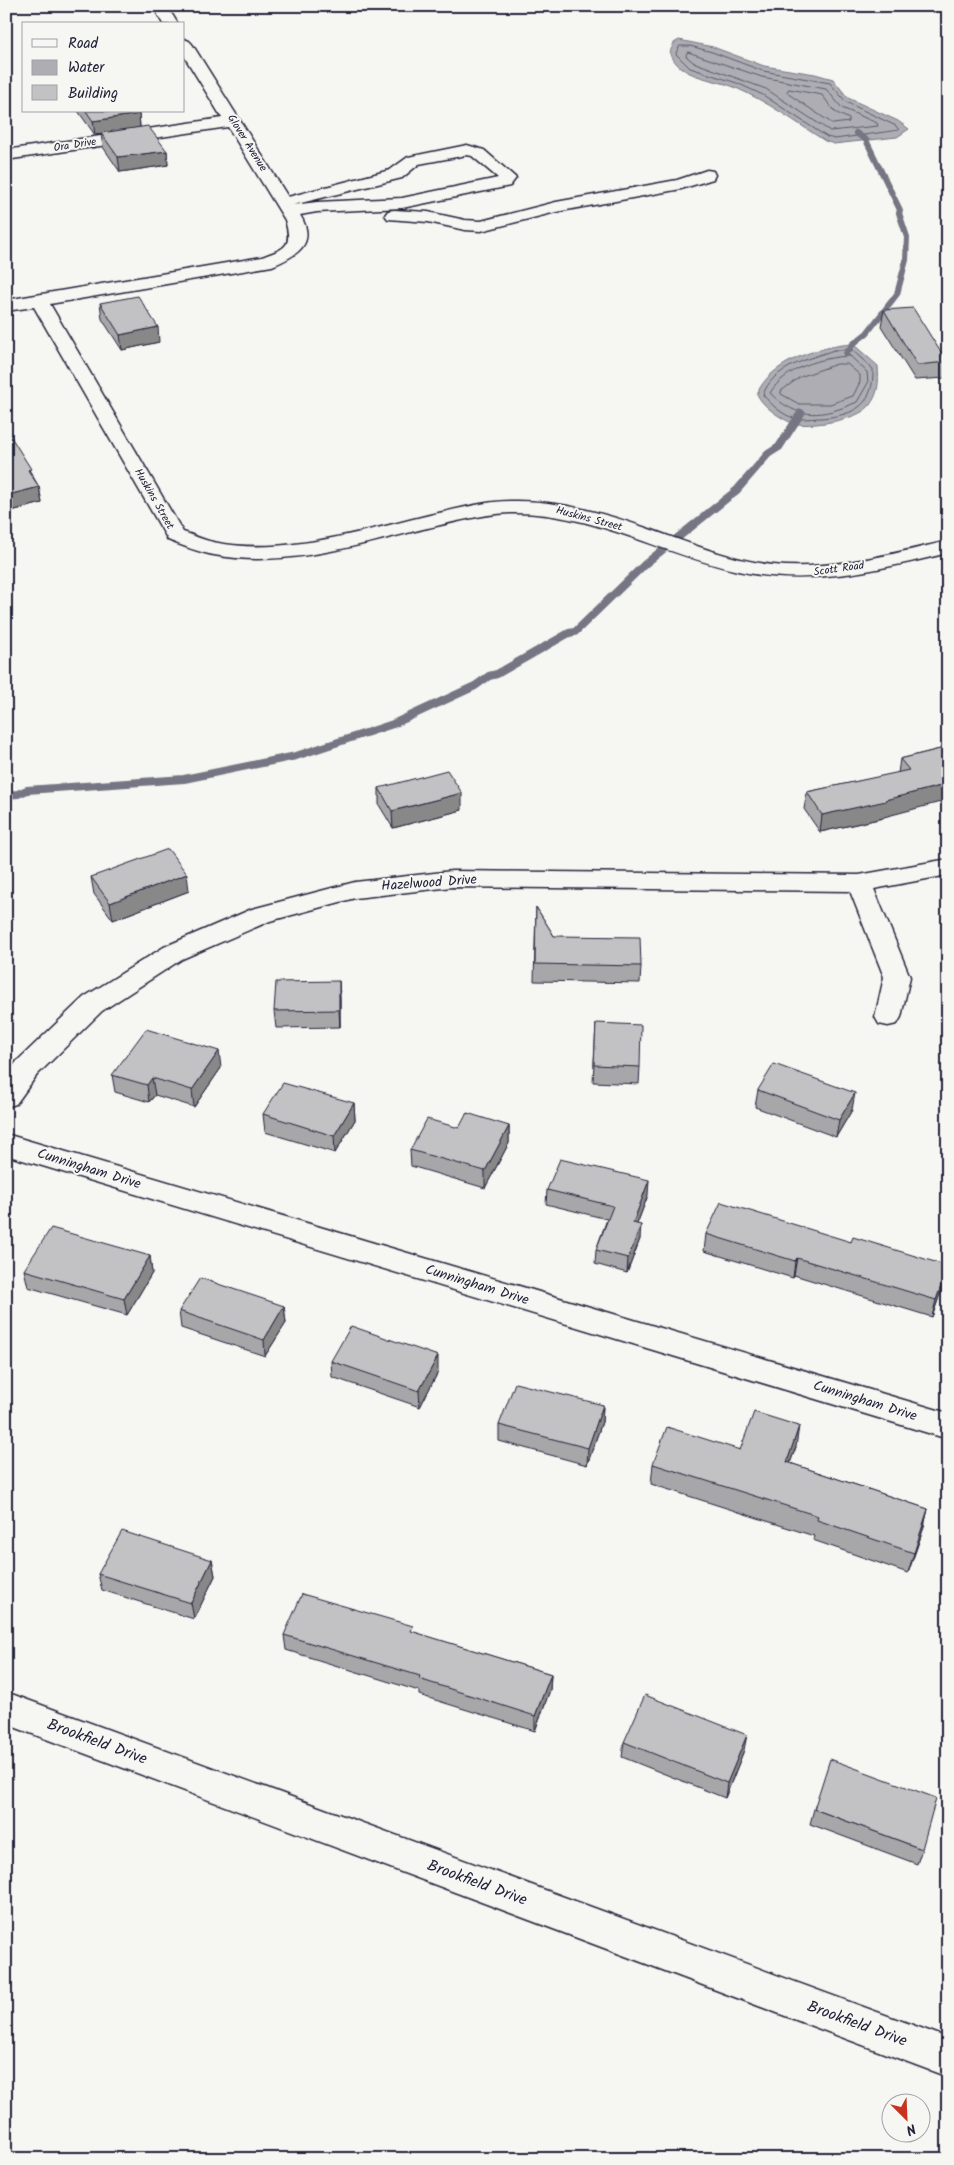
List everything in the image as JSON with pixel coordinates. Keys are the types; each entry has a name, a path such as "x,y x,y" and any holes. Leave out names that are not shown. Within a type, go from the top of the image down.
{"street":[{"path":"160,6 170,22"},
{"name":"Glover Avenue","path":"185,46 289,212"},
{"name":"Ora Drive","path":"6,155 233,121"},
{"path":"467,150 478,153 508,178 504,182 402,203 317,207 289,212 396,174 414,160 467,150"},
{"path":"289,212 428,217 465,225 481,226 556,207 681,184 708,175"},
{"path":"6,306 266,262 286,253 294,246 298,236 289,212"},
{"name":"Huskins Street","path":"40,300 175,536 216,549 264,553 335,543 474,512 510,507 548,508 583,516 729,562"},
{"name":"Scott Road","path":"729,562 771,572 814,573 855,568 948,547"},
{"name":"Hazelwood Drive","path":"6,1097 27,1068 93,1004 173,953 261,915 355,890 452,879 859,883 948,867"},
{"path":"859,883 897,977 888,1017"},
{"name":"Cunningham Drive","path":"6,1144 948,1426"},
{"name":"Brookfield Drive","path":"6,1708 948,2058"}],"water":[{"path":"679,40 713,47 764,66 815,74 833,79 848,98 898,121 909,129 897,137 834,144 825,141 758,99 734,87 697,76 680,67 674,61 670,52 674,43"},
{"path":"853,344 878,366 877,392 869,406 863,411 833,422 799,424 792,423 777,415 759,398 757,394 764,382 785,364 812,352 840,345"}],"building":[{"path":"87,112 138,112 139,114 93,121"},
{"path":"148,126 167,151 118,157 101,133"},
{"path":"138,296 158,327 120,335 100,303"},
{"path":"913,308 947,362 917,365 884,310"},
{"path":"6,429 31,469 28,470 39,487 8,495 6,491"},
{"path":"948,747 948,784 886,801 822,815 807,792 909,770 900,759"},
{"path":"447,770 462,793 392,811 379,788"},
{"path":"168,849 187,874 110,903 91,877"},
{"path":"536,907 554,936 640,937 641,966 535,964"},
{"path":"339,981 339,1010 274,1011 276,982"},
{"path":"596,1023 641,1025 640,1067 594,1065"},
{"path":"146,1029 219,1051 192,1090 152,1078 147,1085 112,1075"},
{"path":"774,1064 855,1093 839,1120 758,1090"},
{"path":"283,1083 354,1103 334,1136 263,1114"},
{"path":"467,1113 509,1126 485,1171 410,1150 427,1119 459,1128"},
{"path":"560,1159 649,1180 633,1223 641,1225 628,1258 596,1250 613,1206 547,1190"},
{"path":"721,1202 851,1242 853,1237 948,1266 936,1300 797,1258 795,1261 706,1234"},
{"path":"51,1228 150,1256 124,1299 24,1270"},
{"path":"200,1278 284,1306 264,1340 179,1311"},
{"path":"351,1326 438,1356 419,1391 331,1361"},
{"path":"515,1383 603,1405 588,1448 499,1425"},
{"path":"754,1412 799,1426 787,1462 928,1509 914,1553 817,1520 818,1516 653,1464 667,1427 740,1450"},
{"path":"122,1531 212,1560 191,1603 98,1574"},
{"path":"302,1594 413,1626 411,1631 551,1674 535,1716 419,1679 420,1676 284,1635"},
{"path":"645,1695 747,1735 727,1783 624,1742"},
{"path":"830,1759 936,1798 922,1849 814,1809"}],"waterway":[{"path":"846,354 853,344 867,333 897,294 906,260 907,237 899,213 900,210 866,140 856,133"},
{"path":"6,795 18,794 27,790 184,779 296,756 393,724 475,686 489,676 497,674 569,633 575,632 645,564 737,490 768,454 779,447 801,413"}]}
